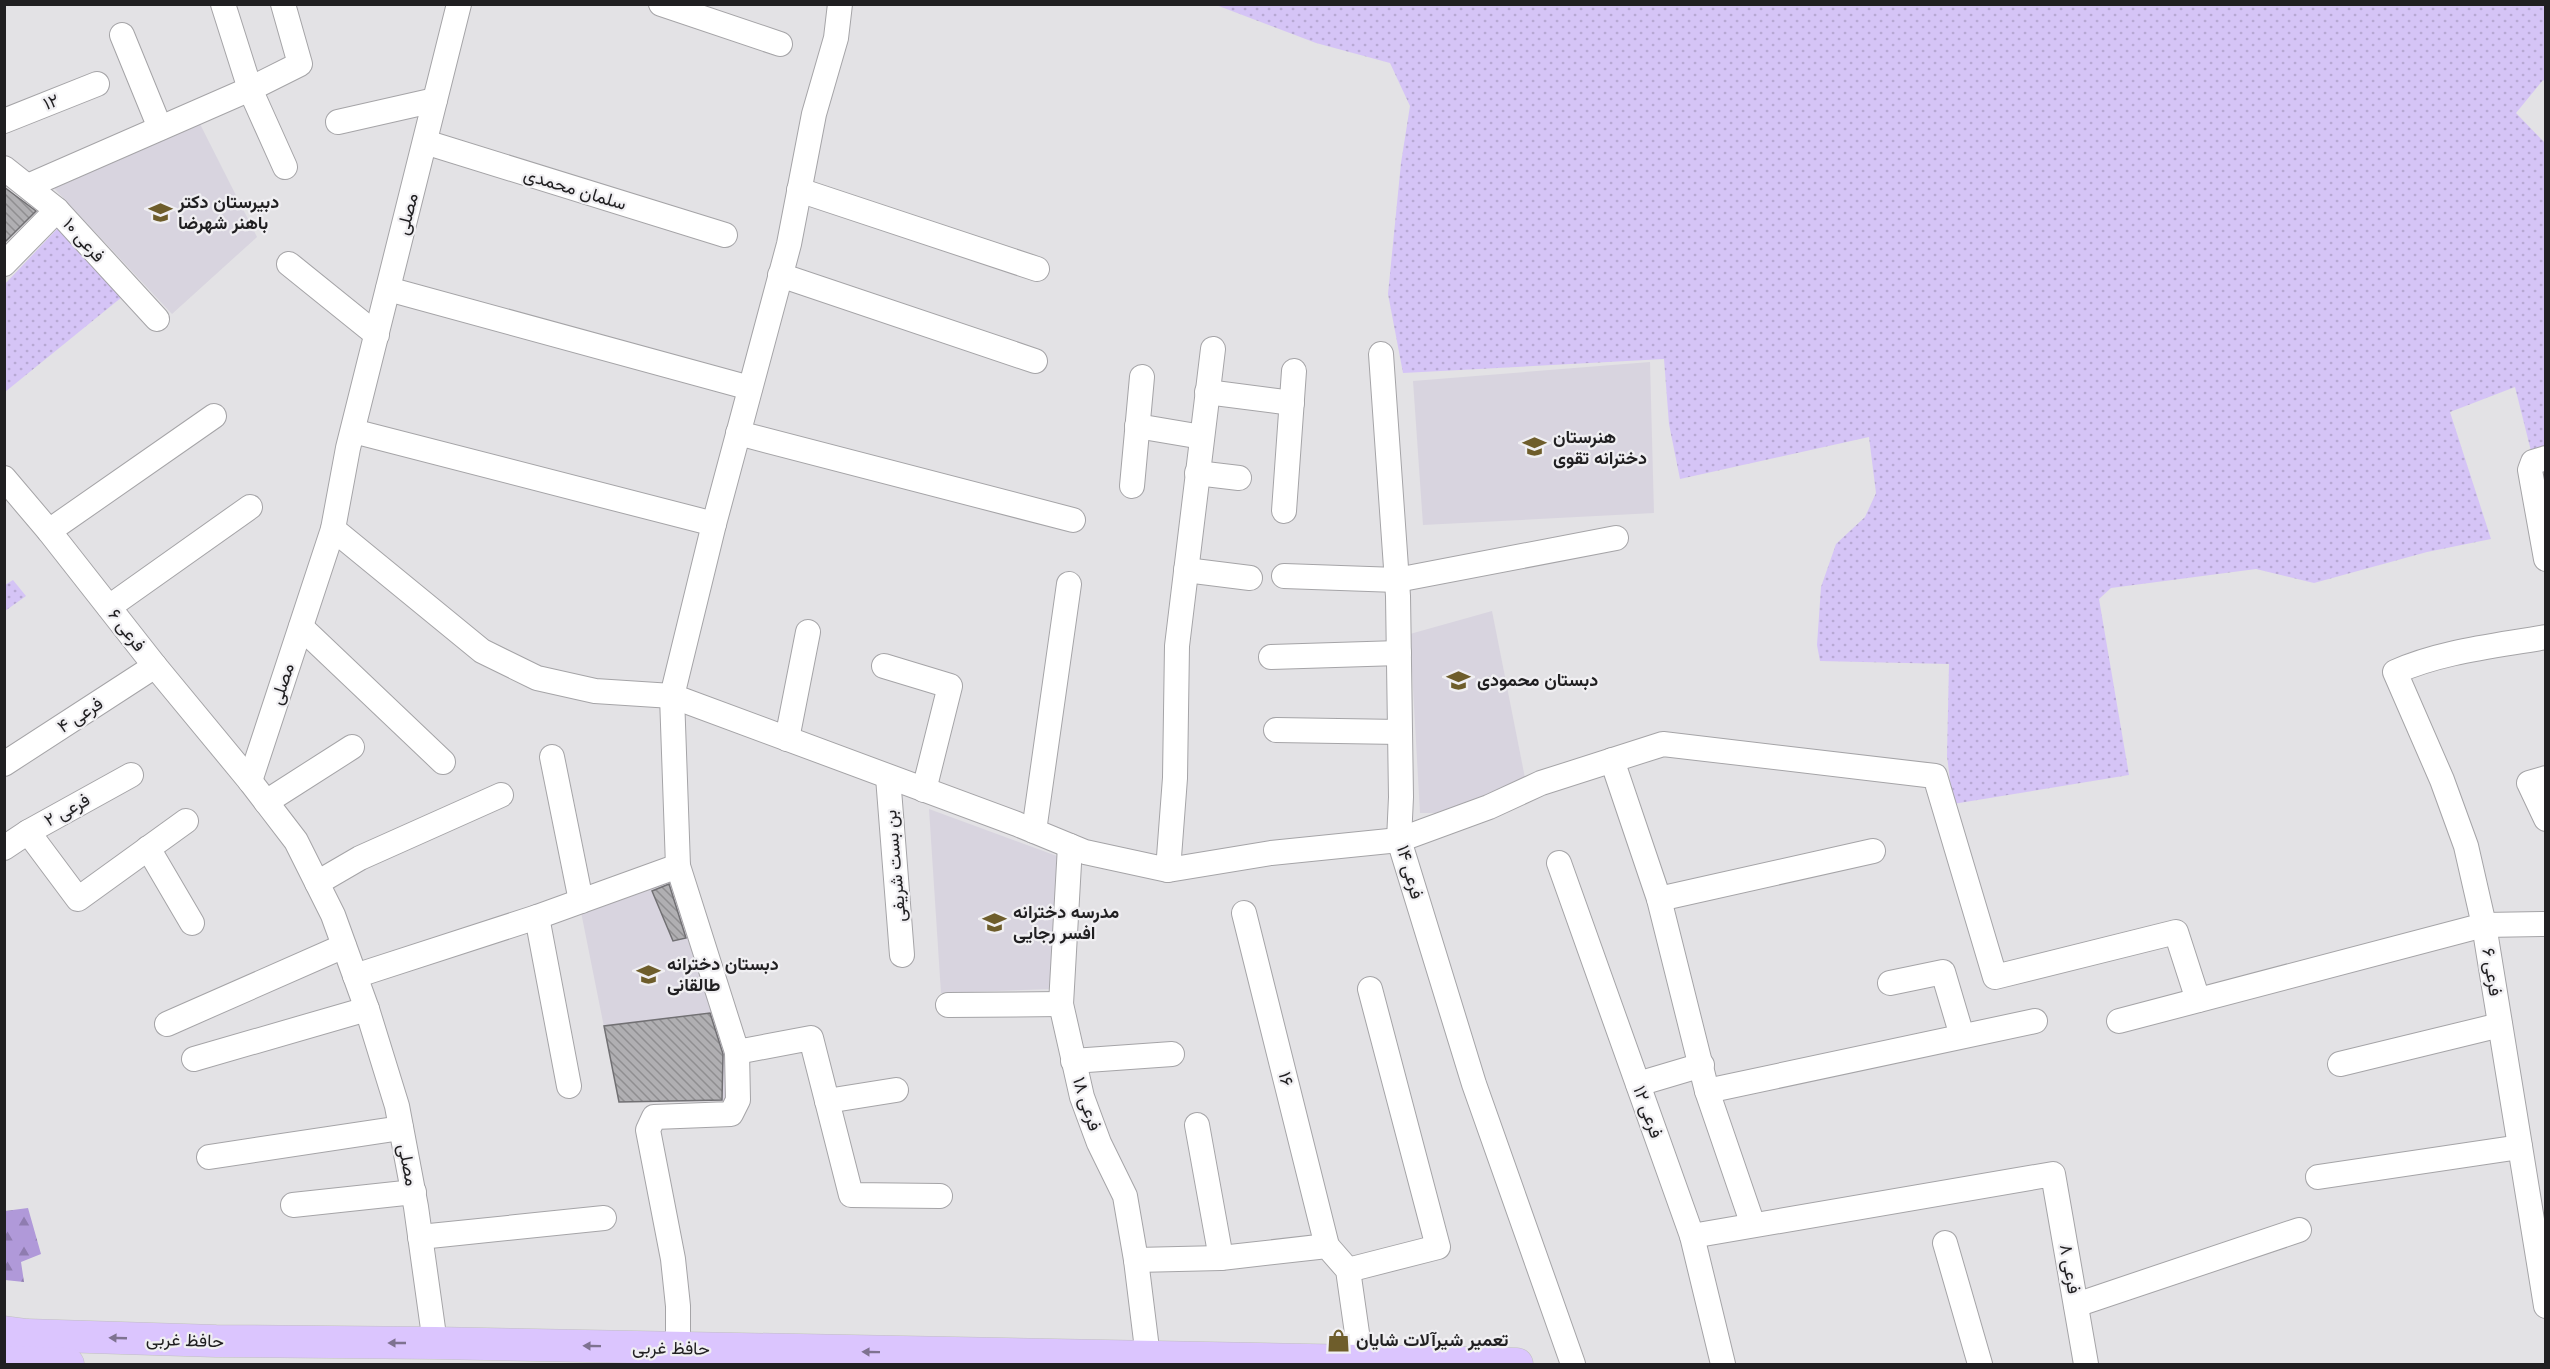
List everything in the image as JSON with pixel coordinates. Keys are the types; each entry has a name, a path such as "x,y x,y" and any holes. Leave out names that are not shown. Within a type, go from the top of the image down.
{"main road":[{"name":"حافظ غربی","path":"12,1330 207,1353 435,1343 678,1348 913,1359 1148,1357 1517,1365"},
{"path":"4,1362 68,1365"}],"street":[{"path":"224,4 250,89 285,167"},
{"path":"28,186 250,89 300,64 283,4"},
{"name":"مصلی","path":"435,1343 414,1192 397,1106 367,1009 333,915 296,841 250,781 333,529 353,430 459,4"},
{"path":"661,4 780,44"},
{"path":"678,1348 678,1305 673,1259 648,1130 654,1117 731,1114 738,1100 737,1052 678,866 672,696 714,524 780,275 814,114 836,38 840,4"},
{"path":"122,34 160,128"},
{"name":"۱۲","path":"4,121 97,84"},
{"path":"338,122 435,100"},
{"name":"سلمان محمدی","path":"424,142 725,235"},
{"name":"فرعی ۱۰","path":"4,168 57,210 157,319"},
{"path":"799,190 1037,269"},
{"path":"4,264 57,210"},
{"path":"289,264 376,335"},
{"path":"780,275 1035,361"},
{"path":"388,289 750,388"},
{"path":"1168,870 1175,778 1177,646 1213,349"},
{"name":"فرعی ۱۴","path":"1381,354 1397,580 1400,840 1474,1084 1573,1365"},
{"path":"1284,511 1294,371"},
{"path":"1132,486 1142,377"},
{"path":"1207,392 1292,403"},
{"path":"49,531 214,416"},
{"path":"1137,426 1202,437"},
{"path":"353,430 714,524"},
{"path":"738,433 1072,520"},
{"path":"2546,458 2533,462 2530,470 2546,559"},
{"path":"1197,473 1239,478"},
{"name":"فرعی ۶","path":"4,478 250,781"},
{"path":"108,607 250,507"},
{"path":"333,529 482,651 537,678 595,691 672,696 1085,852 1168,870 1271,853 1400,840 1480,810 1541,783 1663,744 1935,776 1995,976 2176,932 2198,1000"},
{"path":"1284,576 1397,580 1616,538"},
{"path":"1186,570 1250,579"},
{"path":"1034,831 1070,584"},
{"path":"300,627 443,762"},
{"path":"787,739 808,633"},
{"name":"فرعی ۶","path":"2546,637 2474,649 2414,664 2395,672 2442,780 2466,846 2484,925 2546,1306"},
{"path":"1271,657 1399,653"},
{"name":"فرعی ۴","path":"4,764 155,666"},
{"path":"884,666 950,686 924,790"},
{"path":"1276,730 1400,732"},
{"path":"266,802 352,747"},
{"path":"552,757 581,901"},
{"path":"1612,760 1659,899 1707,1091 1753,1225 1692,1236"},
{"name":"فرعی ۲","path":"4,848 28,832 131,775"},
{"name":"بن بست شریفی","path":"888,777 902,955"},
{"path":"2546,778 2529,783 2546,819"},
{"path":"317,883 360,858 501,795"},
{"path":"28,832 78,899 186,821"},
{"name":"فرعی ۱۸","path":"1070,846 1061,1004 1082,1096 1099,1143 1125,1196 1136,1260 1148,1357"},
{"path":"148,848 192,922"},
{"path":"1659,899 1873,851"},
{"name":"فرعی ۱۲","path":"1558,863 1692,1236 1723,1365"},
{"path":"355,976 537,918 678,866"},
{"name":"۱۶","path":"1244,913 1338,1258 1361,1361"},
{"path":"537,918 569,1086"},
{"path":"2119,1021 2484,925 2546,924"},
{"path":"167,1024 344,946"},
{"path":"1890,983 1943,972 1962,1036"},
{"path":"1136,1260 1338,1258 1438,1247 1370,989"},
{"path":"948,1005 1061,1004"},
{"path":"194,1059 367,1009"},
{"path":"1707,1091 2035,1021"},
{"path":"2340,1064 2500,1025"},
{"path":"737,1052 811,1038 851,1195 940,1196"},
{"path":"1073,1061 1172,1054"},
{"path":"1638,1084 1702,1065"},
{"path":"827,1101 896,1090"},
{"path":"1197,1125 1221,1258"},
{"path":"209,1157 401,1128"},
{"path":"2318,1177 2520,1147"},
{"name":"فرعی ۸","path":"1753,1225 2053,1174 2086,1365"},
{"path":"293,1205 414,1192"},
{"path":"420,1237 604,1218"},
{"path":"2076,1305 2299,1230"},
{"path":"1945,1243 1980,1365"}],"shaded area":[{"path":"1216,5 2545,5 2545,82 2543,80 2516,113 2545,143 2545,447 2531,451 2515,387 2450,412 2491,539 2427,552 2314,583 2256,569 2111,588 2099,599 2129,775 1953,804 1947,756 1949,664 1820,661 1817,645 1821,587 1836,544 1865,517 1876,493 1869,437 1680,479 1669,424 1664,359 1403,373 1388,294 1401,163 1410,106 1390,63 1316,43"},
{"name":"دبیرستان دکتر باهنر شهرضا","path":"199,122 257,237 172,314 53,187"},
{"path":"58,228 122,297 5,392 4,285"},
{"name":"هنرستان دخترانه تقوی","path":"1650,362 1654,513 1423,525 1413,381"},
{"path":"13,580 26,596 5,611 5,585"},
{"name":"دبستان محمودی","path":"1492,611 1525,778 1475,802 1435,813 1420,813 1410,634"},
{"name":"مدرسه دخترانه افسر رجایی","path":"929,809 1057,856 1050,989 941,993"},
{"name":"دبستان دخترانه طالقانی","path":"672,879 731,1069 729,1101 619,1102 581,912"}],"green space":[{"path":"28,1208 41,1254 21,1262 24,1282 5,1280 5,1211"}],"building":[{"path":"4,187 36,211 4,243"},
{"path":"669,884 686,938 673,941 652,891"},
{"path":"710,1013 723,1054 722,1100 619,1102 604,1026"}],"place":[{"name":"دبیرستان دکتر باهنر شهرضا","path":"160,212"},
{"name":"هنرستان دخترانه تقوی","path":"1535,447"},
{"name":"دبستان محمودی","path":"1459,680"},
{"name":"مدرسه دخترانه افسر رجایی","path":"995,922"},
{"name":"دبستان دخترانه طالقانی","path":"649,974"},
{"name":"تعمیر شیرآلات شایان","path":"1338,1340"}]}
